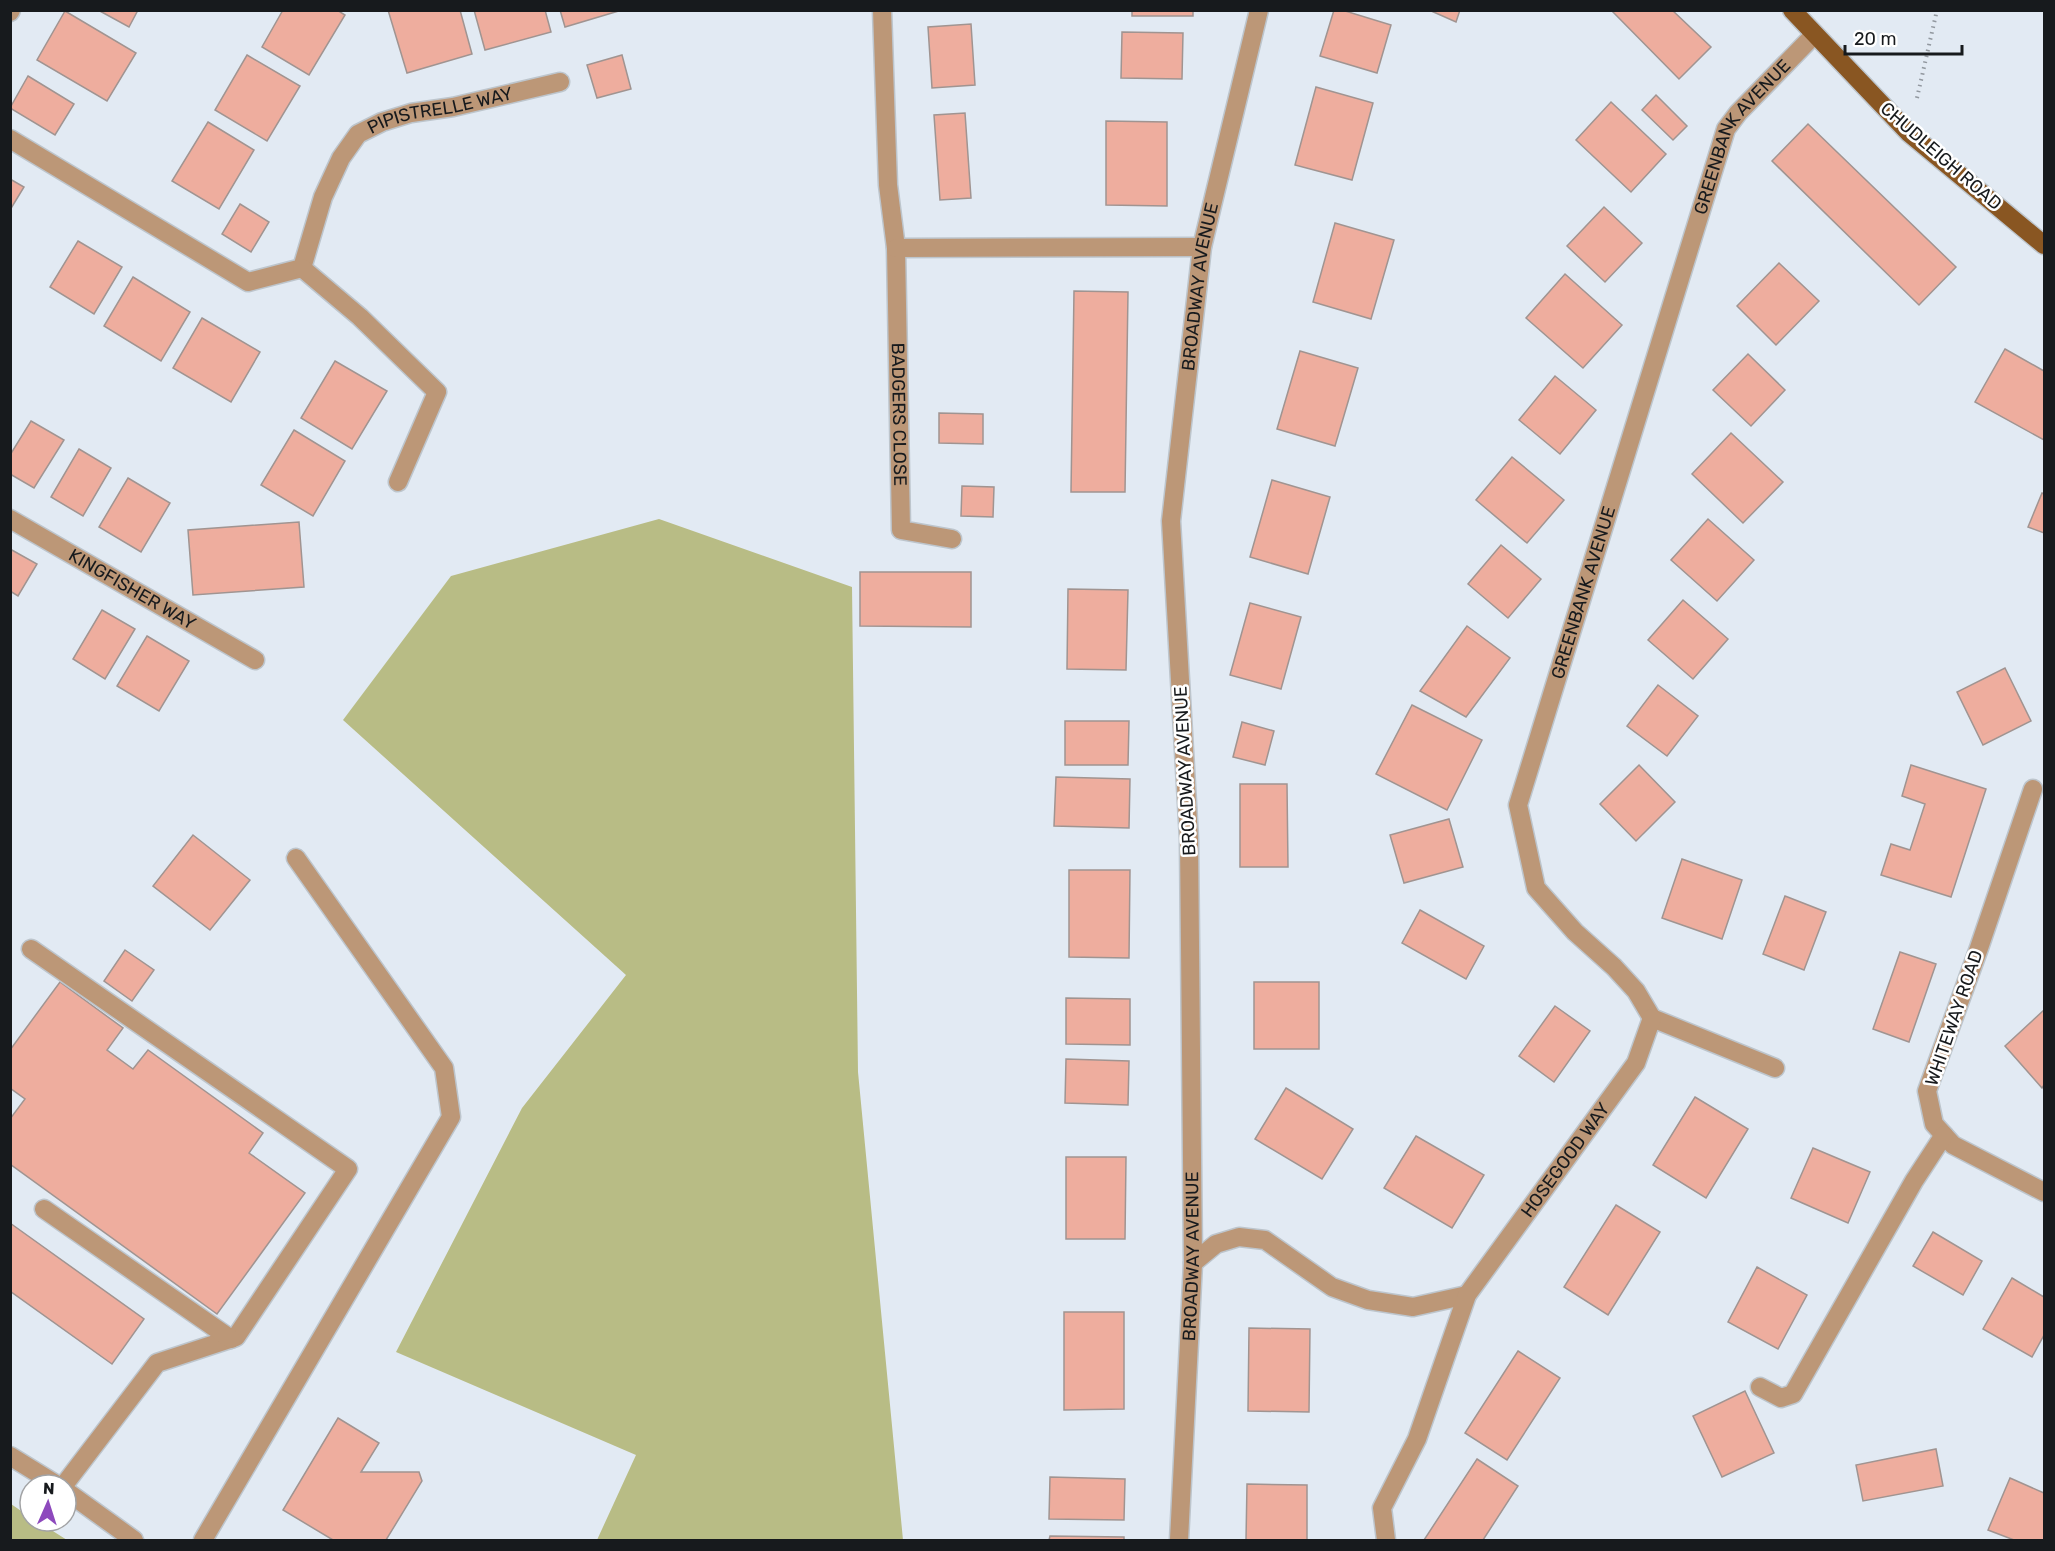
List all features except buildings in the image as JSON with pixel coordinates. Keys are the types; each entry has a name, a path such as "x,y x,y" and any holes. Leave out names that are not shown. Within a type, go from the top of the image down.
{"main road":[{"name":"CHUDLEIGH ROAD","path":"1792,10 1909,133 2044,245"}],"street":[{"name":"BADGERS CLOSE","path":"882,10 888,185 896,248 901,530 952,539"},
{"name":"BROADWAY AVENUE","path":"1179,1540 1193,1263 1189,839 1171,521 1202,247 1259,10"},
{"name":"GREENBANK AVENUE","path":"1652,1018 1636,991 1614,967 1575,932 1536,888 1518,805 1726,129 1738,113 1814,35"},
{"name":"PIPISTRELLE WAY","path":"302,268 323,198 341,158 358,134 382,122 411,113 453,107 560,82"},
{"path":"10,139 248,282 302,268 360,317 438,392 398,482"},
{"path":"896,248 1202,247"},
{"name":"KINGFISHER WAY","path":"10,519 255,660"},
{"name":"WHITEWAY ROAD","path":"2033,789 1927,1091 1934,1124 1953,1145 2044,1192"},
{"path":"203,1540 451,1118 444,1068 296,858"},
{"path":"31,949 348,1169 237,1337 157,1363 73,1473"},
{"path":"1652,1018 1775,1068"},
{"name":"HOSEGOOD WAY","path":"1386,1540 1382,1508 1417,1439 1467,1294 1636,1063 1652,1018"},
{"path":"1760,1387 1781,1398 1793,1394 1944,1134"},
{"path":"44,1209 231,1339"},
{"path":"1193,1263 1216,1244 1239,1237 1265,1240 1332,1287 1368,1300 1413,1307 1467,1294"},
{"path":"10,1456 38,1473"},
{"path":"78,1500 134,1540"}],"path":[{"path":"1909,133 1937,10"}],"green space":[{"path":"659,519 852,587 858,1072 903,1540 597,1540 636,1455 396,1352 522,1108 626,975 343,720 451,576"},
{"path":"11,1504 18,1509 18,1533 56,1533 67,1540 11,1540"}]}
